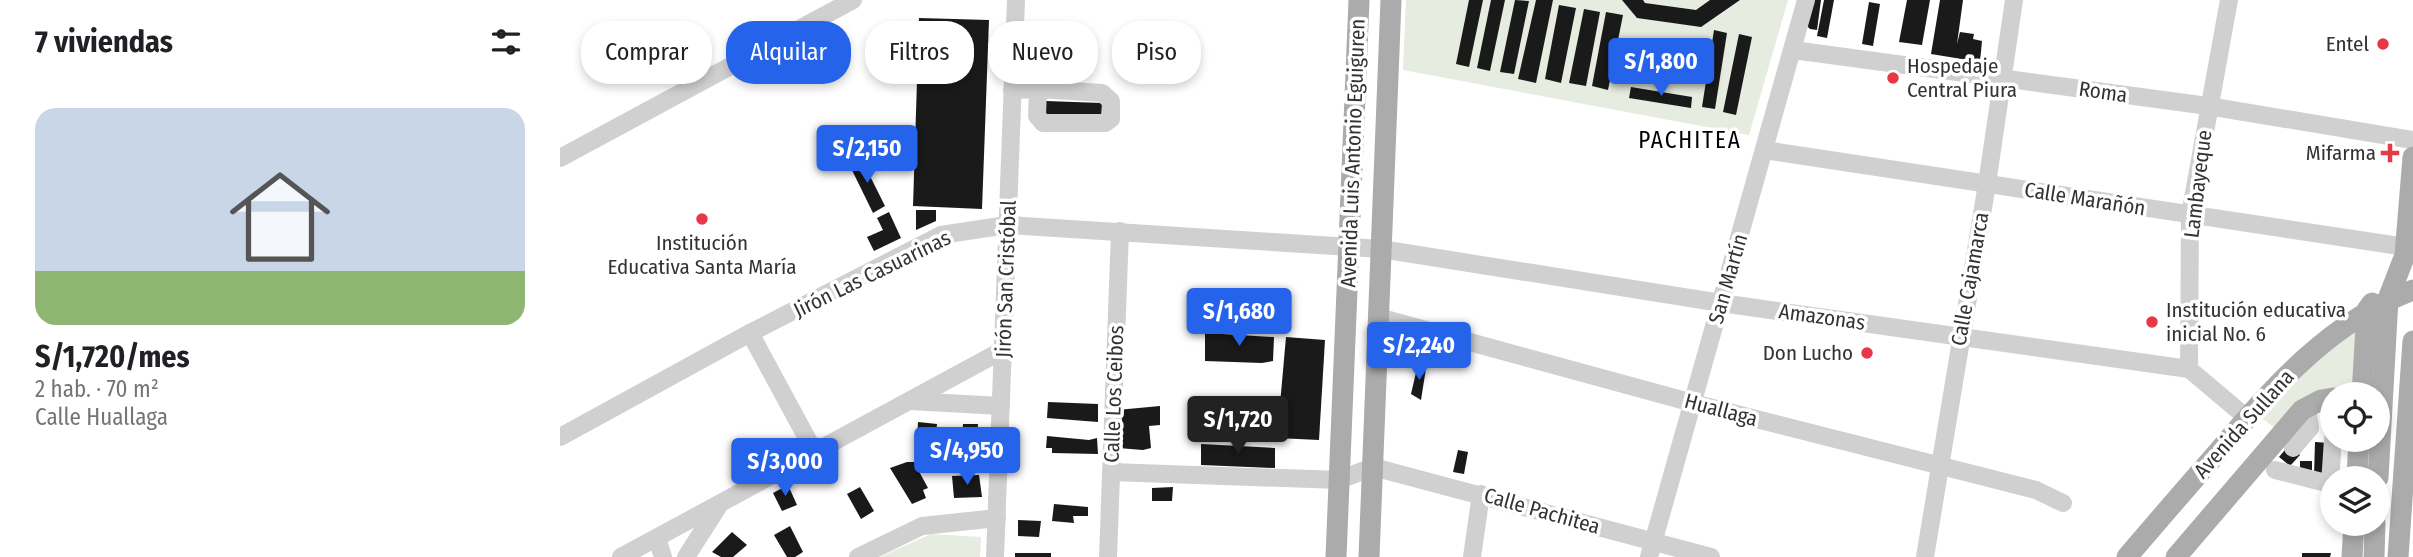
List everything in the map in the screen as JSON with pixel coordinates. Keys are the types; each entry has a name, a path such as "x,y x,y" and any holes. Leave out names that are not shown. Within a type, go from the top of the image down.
{"main road":[{"name":"Avenida Luis Antonio Eguiguren","path":"1336,557 1359,0"},
{"name":"Avenida Luis Antonio Eguiguren","path":"1369,557 1391,0"},
{"path":"2413,157 2408,254 2413,278"},
{"path":"2376,382 2388,299 2408,254"},
{"path":"2373,382 2367,310 2408,254"},
{"name":"Avenida Sullana","path":"2127,557 2247,418 2310,354 2367,310 2413,290"},
{"path":"2398,557 2413,341"},
{"path":"2390,397 2409,399"},
{"name":"Avenida Sullana","path":"2176,557 2246,473 2307,407 2320,402"},
{"path":"2353,557 2354,536"},
{"path":"2374,557 2375,536"}],"street":[{"path":"560,158 853,0"},
{"name":"Jirón San Cristóbal","path":"995,557 1016,0"},
{"path":"1378,0 1391,0"},
{"name":"San Martín","path":"1651,550 1806,0"},
{"name":"Calle Cajamarca","path":"1925,557 1987,184 2014,0"},
{"name":"Lambayeque","path":"2189,369 2190,215 2229,0"},
{"name":"Roma","path":"1793,50 2208,106 2413,140"},
{"path":"1013,90 1038,89"},
{"name":"Calle Marañón","path":"1764,150 2190,215 2408,254"},
{"name":"Jirón Las Casuarinas","path":"560,437 750,333 941,235 1007,225 1381,249"},
{"name":"Calle Los Ceibos","path":"1108,557 1121,231"},
{"name":"Amazonas","path":"1381,249 1721,303 2189,369"},
{"name":"Huallaga","path":"1378,317 1693,403 2036,490 2063,503"},
{"path":"750,333 815,453"},
{"path":"621,557 1003,350"},
{"path":"2189,369 2247,418"},
{"path":"909,401 1001,406"},
{"path":"2246,473 2284,459 2310,428 2307,407"},
{"path":"2310,428 2320,433"},
{"path":"2284,459 2320,480"},
{"path":"1111,472 1339,480 1373,467"},
{"name":"Calle Pachitea","path":"1373,467 1481,494 1651,550 1711,557"},
{"path":"1472,557 1481,494"},
{"path":"686,557 719,506"},
{"path":"858,557 922,526 997,518"},
{"path":"2184,557 2198,530"},
{"path":"657,538 663,557"}],"shaded area":[{"path":"1406,0 1788,0 1749,135 1403,70"},
{"path":"2358,326 2353,382 2320,382 2320,395 2306,400 2276,429 2258,415 2326,348"},
{"path":"931,534 981,537 980,557 880,557"}],"building":[{"path":"1469,0 1483,0 1469,67 1456,64"},
{"path":"1491,0 1505,0 1490,71 1477,68"},
{"path":"1515,0 1529,1 1514,74 1500,72"},
{"path":"1536,0 1553,0 1536,83 1518,79"},
{"path":"1622,0 1643,0 1645,3 1696,10 1710,0 1740,0 1701,27 1637,18"},
{"path":"1807,0 1821,0 1817,30 1810,29 1801,20"},
{"path":"1824,0 1834,0 1827,38 1817,36"},
{"path":"1907,0 1930,0 1922,45 1899,42"},
{"path":"1940,0 1963,0 1957,44 1960,32 1974,34 1973,39 1982,41 1980,62 1931,54"},
{"path":"1869,2 1880,4 1873,46 1862,44"},
{"path":"1559,5 1576,8 1561,83 1545,79"},
{"path":"1584,9 1600,12 1586,86 1569,83"},
{"path":"1606,12 1623,15 1608,90 1592,86"},
{"path":"919,18 989,20 982,209 913,206 917,84 974,84 974,21 919,21"},
{"path":"1714,30 1727,33 1715,109 1702,107"},
{"path":"1739,34 1752,37 1736,115 1723,112"},
{"path":"1631,87 1692,97 1691,108 1629,98"},
{"path":"1046,101 1102,103 1101,119 1046,118"},
{"path":"861,158 885,206 873,213 849,164"},
{"path":"916,210 936,210 936,221 916,230"},
{"path":"889,212 901,238 874,251 867,237 883,230 877,218"},
{"path":"1205,333 1274,337 1273,361 1205,361"},
{"path":"1432,334 1445,337 1438,363 1429,359"},
{"path":"1286,337 1325,340 1319,440 1277,438"},
{"path":"1418,364 1426,368 1421,400 1411,394"},
{"path":"1048,402 1098,404 1098,422 1047,418"},
{"path":"1160,406 1160,425 1149,426 1151,448 1118,448 1117,410"},
{"path":"918,422 937,424 935,444 917,443"},
{"path":"963,424 978,424 977,443 962,442"},
{"path":"1047,436 1089,440 1097,438 1098,454 1052,453 1052,448 1046,448"},
{"path":"2315,442 2320,442 2320,452 2330,452 2329,466 2320,466 2320,476 2314,476"},
{"path":"1201,444 1275,448 1275,468 1201,465"},
{"path":"2289,445 2300,455 2290,466 2279,457"},
{"path":"1458,450 1468,452 1464,474 1453,472"},
{"path":"2300,461 2312,461 2312,475 2300,475"},
{"path":"914,462 928,488 923,490 926,498 912,504 890,468"},
{"path":"979,475 982,497 954,498 952,476"},
{"path":"788,485 797,505 782,511 773,493"},
{"path":"860,487 874,511 861,519 847,494"},
{"path":"1173,487 1172,501 1152,501 1152,488"},
{"path":"1054,504 1088,507 1088,516 1073,516 1074,523 1052,521"},
{"path":"1018,520 1041,521 1039,537 1018,536"},
{"path":"790,526 803,552 795,557 787,557 774,535"},
{"path":"732,532 747,545 733,557 721,557 712,552"},
{"path":"1015,553 1051,553 1051,557 1015,557"},
{"path":"2302,553 2331,553 2330,557 2302,557"}],"place":[{"name":"Entel","path":"2383,44"},
{"name":"Hospedaje Central Piura","path":"1893,78"},
{"name":"Mifarma","path":"2390,153"},
{"name":"Institución Educativa Santa María","path":"702,219"},
{"name":"Institución educativa inicial No. 6","path":"2152,322"},
{"name":"Don Lucho","path":"1867,353"}],"district":[{"name":"PACHITEA","path":"1690,140"}]}
